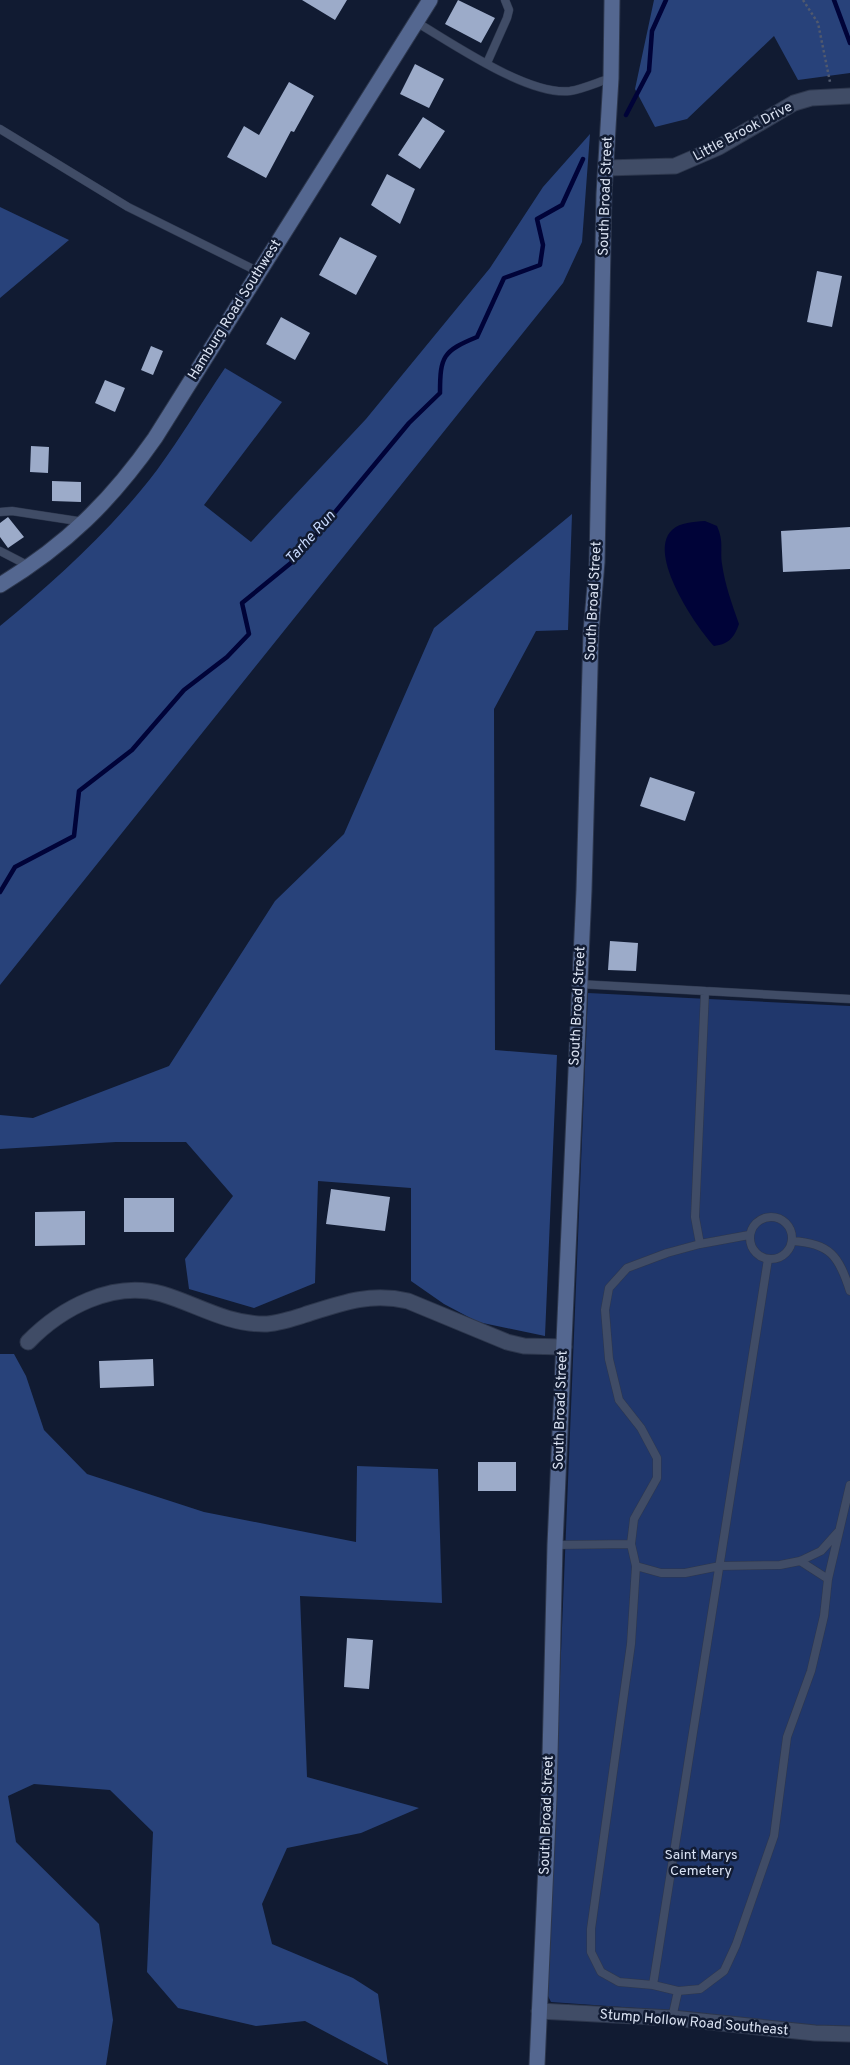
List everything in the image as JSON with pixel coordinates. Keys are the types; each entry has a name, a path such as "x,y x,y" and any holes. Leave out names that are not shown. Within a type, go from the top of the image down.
{"street":[{"name":"Hamburg Road Southwest","path":"0,585 29,566 86,522 129,476 430,0"},
{"name":"South Broad Street","path":"536,2065 549,1798 555,1545 578,984 584,890 591,632 598,562 606,168 611,78 612,0"},
{"name":"Little Brook Drive","path":"606,168 675,166 719,147 794,103 811,98 850,96"},
{"path":"28,1342 43,1326 79,1304 120,1292 140,1291 160,1294 222,1317 265,1324 286,1321 350,1300 374,1297 396,1298 408,1301 507,1342 524,1346 564,1347"},
{"name":"Stump Hollow Road Southeast","path":"539,2011 672,2018 815,2033 850,2034"}],"lane":[{"path":"486,63 508,18 509,10 505,0"},
{"path":"416,22 486,63 523,81 552,89 571,91 611,78"},
{"path":"0,130 128,207 259,272"},
{"path":"0,512 12,511 86,522"},
{"path":"0,551 29,566"},
{"path":"578,984 850,999"},
{"path":"700,1244 696,1217 705,990"},
{"path":"773,1217 788,1225 792,1241 784,1255 776,1259 768,1259 754,1251 749,1235 757,1221 773,1217"},
{"path":"749,1235 700,1244 627,1268 609,1288 605,1310 609,1359 619,1400 641,1428 657,1458 657,1478 634,1519 631,1544 636,1566 631,1644 592,1929 592,1952 601,1972 619,1982 653,1984 678,1991 700,1989 724,1971 736,1945 774,1836 787,1737 811,1671 824,1616 828,1579 850,1485"},
{"path":"792,1241 813,1242 831,1253 842,1267 850,1291"},
{"path":"653,1984 768,1259"},
{"path":"636,1566 660,1573 685,1573 720,1566 780,1565 800,1561 821,1550 838,1532"},
{"path":"555,1545 631,1544"},
{"path":"800,1561 828,1579"},
{"path":"672,2018 678,1991"}],"path":[{"path":"803,0 818,23 833,96"}],"green space":[{"name":"Saint Marys Cemetery","path":"588,993 850,1006 850,2026 793,2025 693,2012 551,2002 547,1994"}],"shaded area":[{"path":"654,0 850,0 850,73 798,80 774,36 687,119 655,127 635,89"},
{"path":"590,134 582,242 563,283 0,985 0,626 63,572 122,512 175,445 225,368 282,402 204,505 251,542 366,419 490,268 543,187"},
{"path":"0,207 69,240 0,298"},
{"path":"572,514 568,630 536,631 494,709 495,1050 557,1055 545,1336 478,1322 444,1304 411,1281 411,1188 318,1181 315,1283 254,1308 189,1289 185,1259 233,1196 186,1142 116,1142 0,1149 0,1115 33,1118 169,1066 275,901 344,834 434,628"},
{"path":"705,521 717,526 719,532 725,579 739,624 730,640 724,644 714,646 686,608 669,573 665,556 666,541 672,530 683,524"},
{"path":"0,1354 14,1354 26,1376 44,1430 87,1474 204,1512 356,1542 357,1466 438,1469 442,1603 300,1596 307,1777 419,1808 361,1833 287,1848 262,1904 272,1944 353,1978 378,1994 388,2065 305,2021 256,2026 178,2008 147,1972 153,1832 110,1790 34,1784 8,1796 16,1842 99,1924 113,2020 106,2065 0,2065"}],"building":[{"path":"302,0 347,0 335,20"},
{"path":"458,0 495,18 481,43 445,24"},
{"path":"415,64 444,79 429,108 400,94"},
{"path":"289,82 314,96 294,132 291,131 266,178 227,157 244,126 259,135"},
{"path":"423,117 445,131 420,169 398,155"},
{"path":"387,174 415,189 400,224 371,205"},
{"path":"340,237 377,256 356,295 319,275"},
{"path":"817,271 842,276 832,327 807,322"},
{"path":"281,317 310,333 295,360 266,344"},
{"path":"151,346 163,351 153,375 141,370"},
{"path":"105,380 125,388 115,412 95,403"},
{"path":"31,446 49,447 48,473 30,472"},
{"path":"52,481 81,482 81,502 52,501"},
{"path":"8,517 24,537 8,548 0,537 0,523"},
{"path":"850,527 850,569 783,572 781,531"},
{"path":"650,777 695,792 685,821 640,806"},
{"path":"610,941 638,943 636,971 608,970"},
{"path":"331,1189 390,1197 385,1231 326,1224"},
{"path":"124,1198 174,1198 174,1232 124,1232"},
{"path":"85,1211 85,1245 35,1246 35,1212"},
{"path":"153,1359 154,1386 100,1388 99,1361"},
{"path":"478,1462 516,1462 516,1491 478,1491"},
{"path":"347,1638 373,1640 369,1689 344,1687"}],"waterway":[{"name":"Tarhe Run","path":"626,115 649,71 652,31 666,0"},
{"name":"Tarhe Run","path":"834,0 850,43"},
{"name":"Tarhe Run","path":"0,892 15,867 74,836 79,791 132,750 184,690 227,657 249,634 242,603 297,558 409,423 440,393 441,371 446,356 457,346 477,337 504,278 540,265 543,245 537,219 562,205 583,159"}]}
